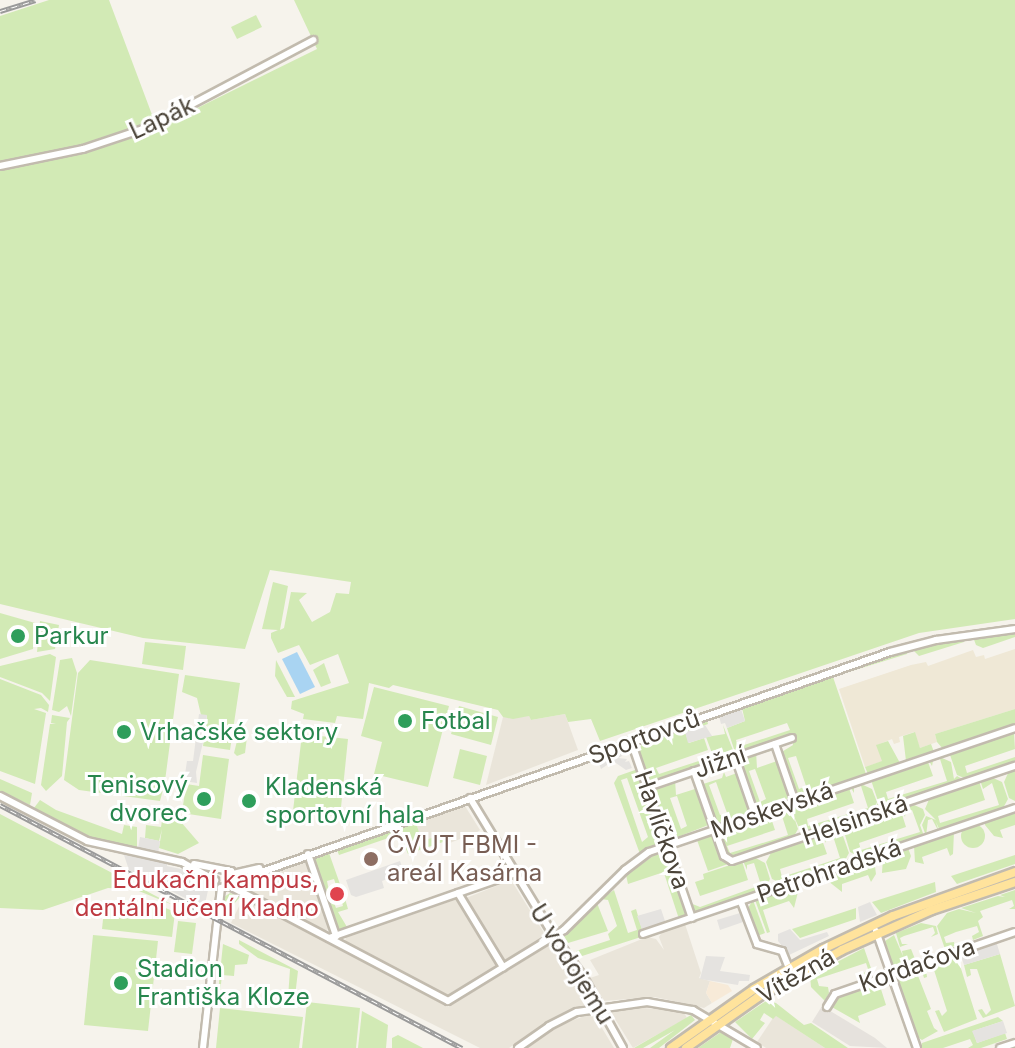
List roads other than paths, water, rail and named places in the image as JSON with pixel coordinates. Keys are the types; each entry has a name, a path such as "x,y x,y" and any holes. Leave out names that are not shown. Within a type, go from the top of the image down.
{"main road":[{"name":"Vítězná","path":"671,1048 789,968 1015,872"},
{"name":"Vítězná","path":"686,1048 792,976 875,929 1015,882"}],"street":[{"name":"Lapák","path":"0,166 83,149 149,127 313,40"},
{"name":"Sportovců","path":"221,888 232,880 910,645 1015,629"},
{"name":"Moskevská","path":"332,937 448,1001 554,936 639,858 668,845 1015,728"},
{"name":"Jižní","path":"648,787 792,738"},
{"name":"Havlíčkova","path":"631,741 692,918"},
{"path":"775,744 795,802"},
{"path":"735,757 755,815"},
{"name":"Helsinská","path":"714,830 725,858 734,861 1015,766"},
{"path":"694,771 714,830"},
{"path":"0,796 92,842 218,871 225,869 232,880 332,937 516,873"},
{"name":"U vodojemu","path":"470,798 554,936 583,976 623,1048"},
{"name":"Petrohradská","path":"643,934 1015,808"},
{"path":"308,854 332,937"},
{"path":"182,862 215,880 221,888 203,1048"},
{"path":"215,880 218,871"},
{"path":"458,893 503,967"},
{"name":"Vítězná","path":"741,902 757,944 782,951 789,968"},
{"path":"875,929 917,1048"},
{"name":"Kordačova","path":"827,1007 833,995 1015,932"},
{"path":"518,1048 562,1019 598,1007 661,1003 684,1007 757,1048"},
{"path":"737,1048 747,1041"},
{"path":"1000,1048 1015,1043"}],"water":[{"path":"297,652 315,687 300,694 282,659"}],"railway":[{"path":"0,11 35,0"},
{"path":"0,805 462,1048"}],"place":[{"name":"Parkur","path":"18,636"},
{"name":"Fotbal","path":"405,721"},
{"name":"Vrhačské sektory","path":"124,732"},
{"name":"Tenisový dvorec","path":"204,799"},
{"name":"Kladenská sportovní hala","path":"249,801"},
{"name":"ČVUT FBMI - areál Kasárna","path":"371,859"},
{"name":"Edukační kampus, dentální učení Kladno","path":"337,894"},
{"name":"Stadion Františka Kloze","path":"121,983"}]}
